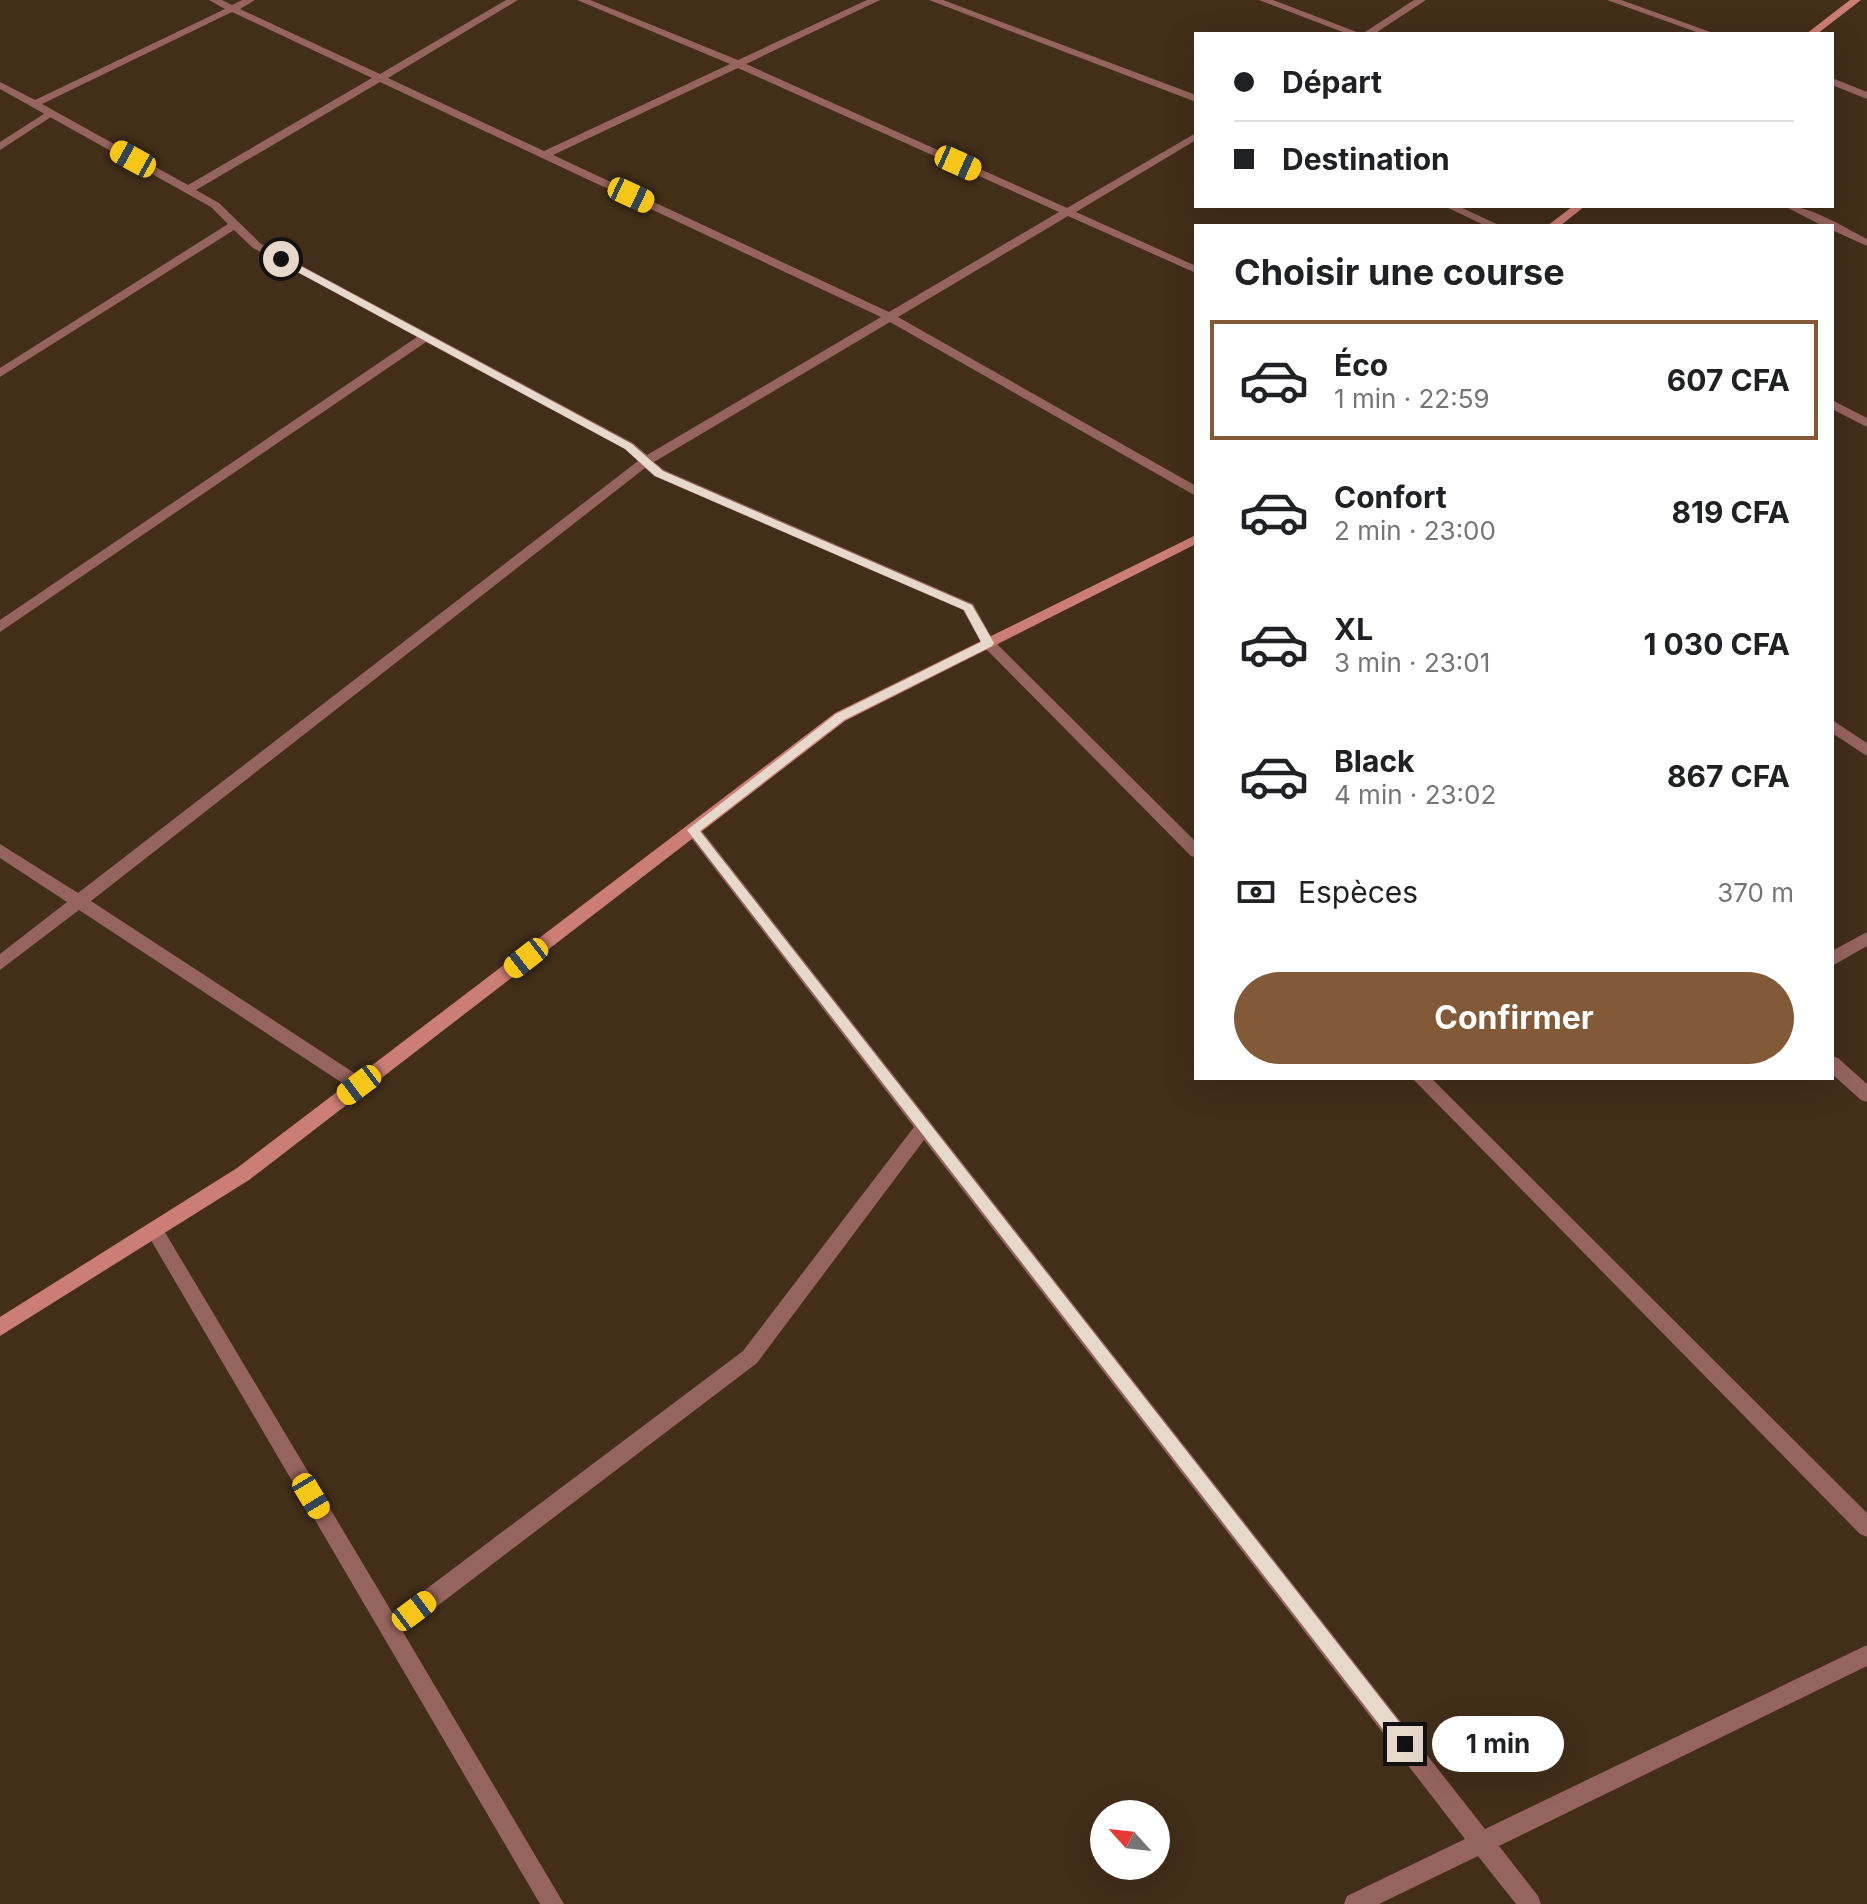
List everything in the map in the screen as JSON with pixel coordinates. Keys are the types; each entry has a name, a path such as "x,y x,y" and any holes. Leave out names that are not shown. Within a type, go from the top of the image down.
{"street":[{"path":"214,0 890,317 1194,491"},
{"path":"35,104 250,0"},
{"path":"188,190 513,0"},
{"path":"582,0 738,64 1194,269"},
{"path":"544,155 875,0"},
{"path":"934,0 1194,98"},
{"path":"1264,0 1352,32"},
{"path":"1370,32 1421,0"},
{"path":"1612,0 1705,32"},
{"path":"1814,32 1856,0"},
{"path":"1834,82 1867,96"},
{"path":"0,85 215,205 257,246 629,446 659,473 968,607 988,643 1194,850"},
{"path":"0,147 50,113"},
{"path":"0,963 646,461 1194,137"},
{"path":"1454,208 1490,224"},
{"path":"1556,224 1577,208"},
{"path":"1793,208 1828,224"},
{"path":"0,373 235,224"},
{"path":"1834,227 1867,243"},
{"path":"0,627 425,337"},
{"path":"1834,405 1867,423"},
{"path":"0,1327 243,1174 840,717 1194,540"},
{"path":"1834,726 1867,751"},
{"path":"693,830 1530,1904"},
{"path":"0,850 359,1085"},
{"path":"1834,958 1867,938"},
{"path":"1834,1065 1867,1095"},
{"path":"1422,1080 1867,1527"},
{"path":"390,1629 750,1357 924,1127"},
{"path":"154,1230 553,1904"},
{"path":"1355,1904 1867,1655"}],"route":[{"path":"281,259 629,446 659,473 968,607 988,643 840,717 693,830 1405,1744"}]}
